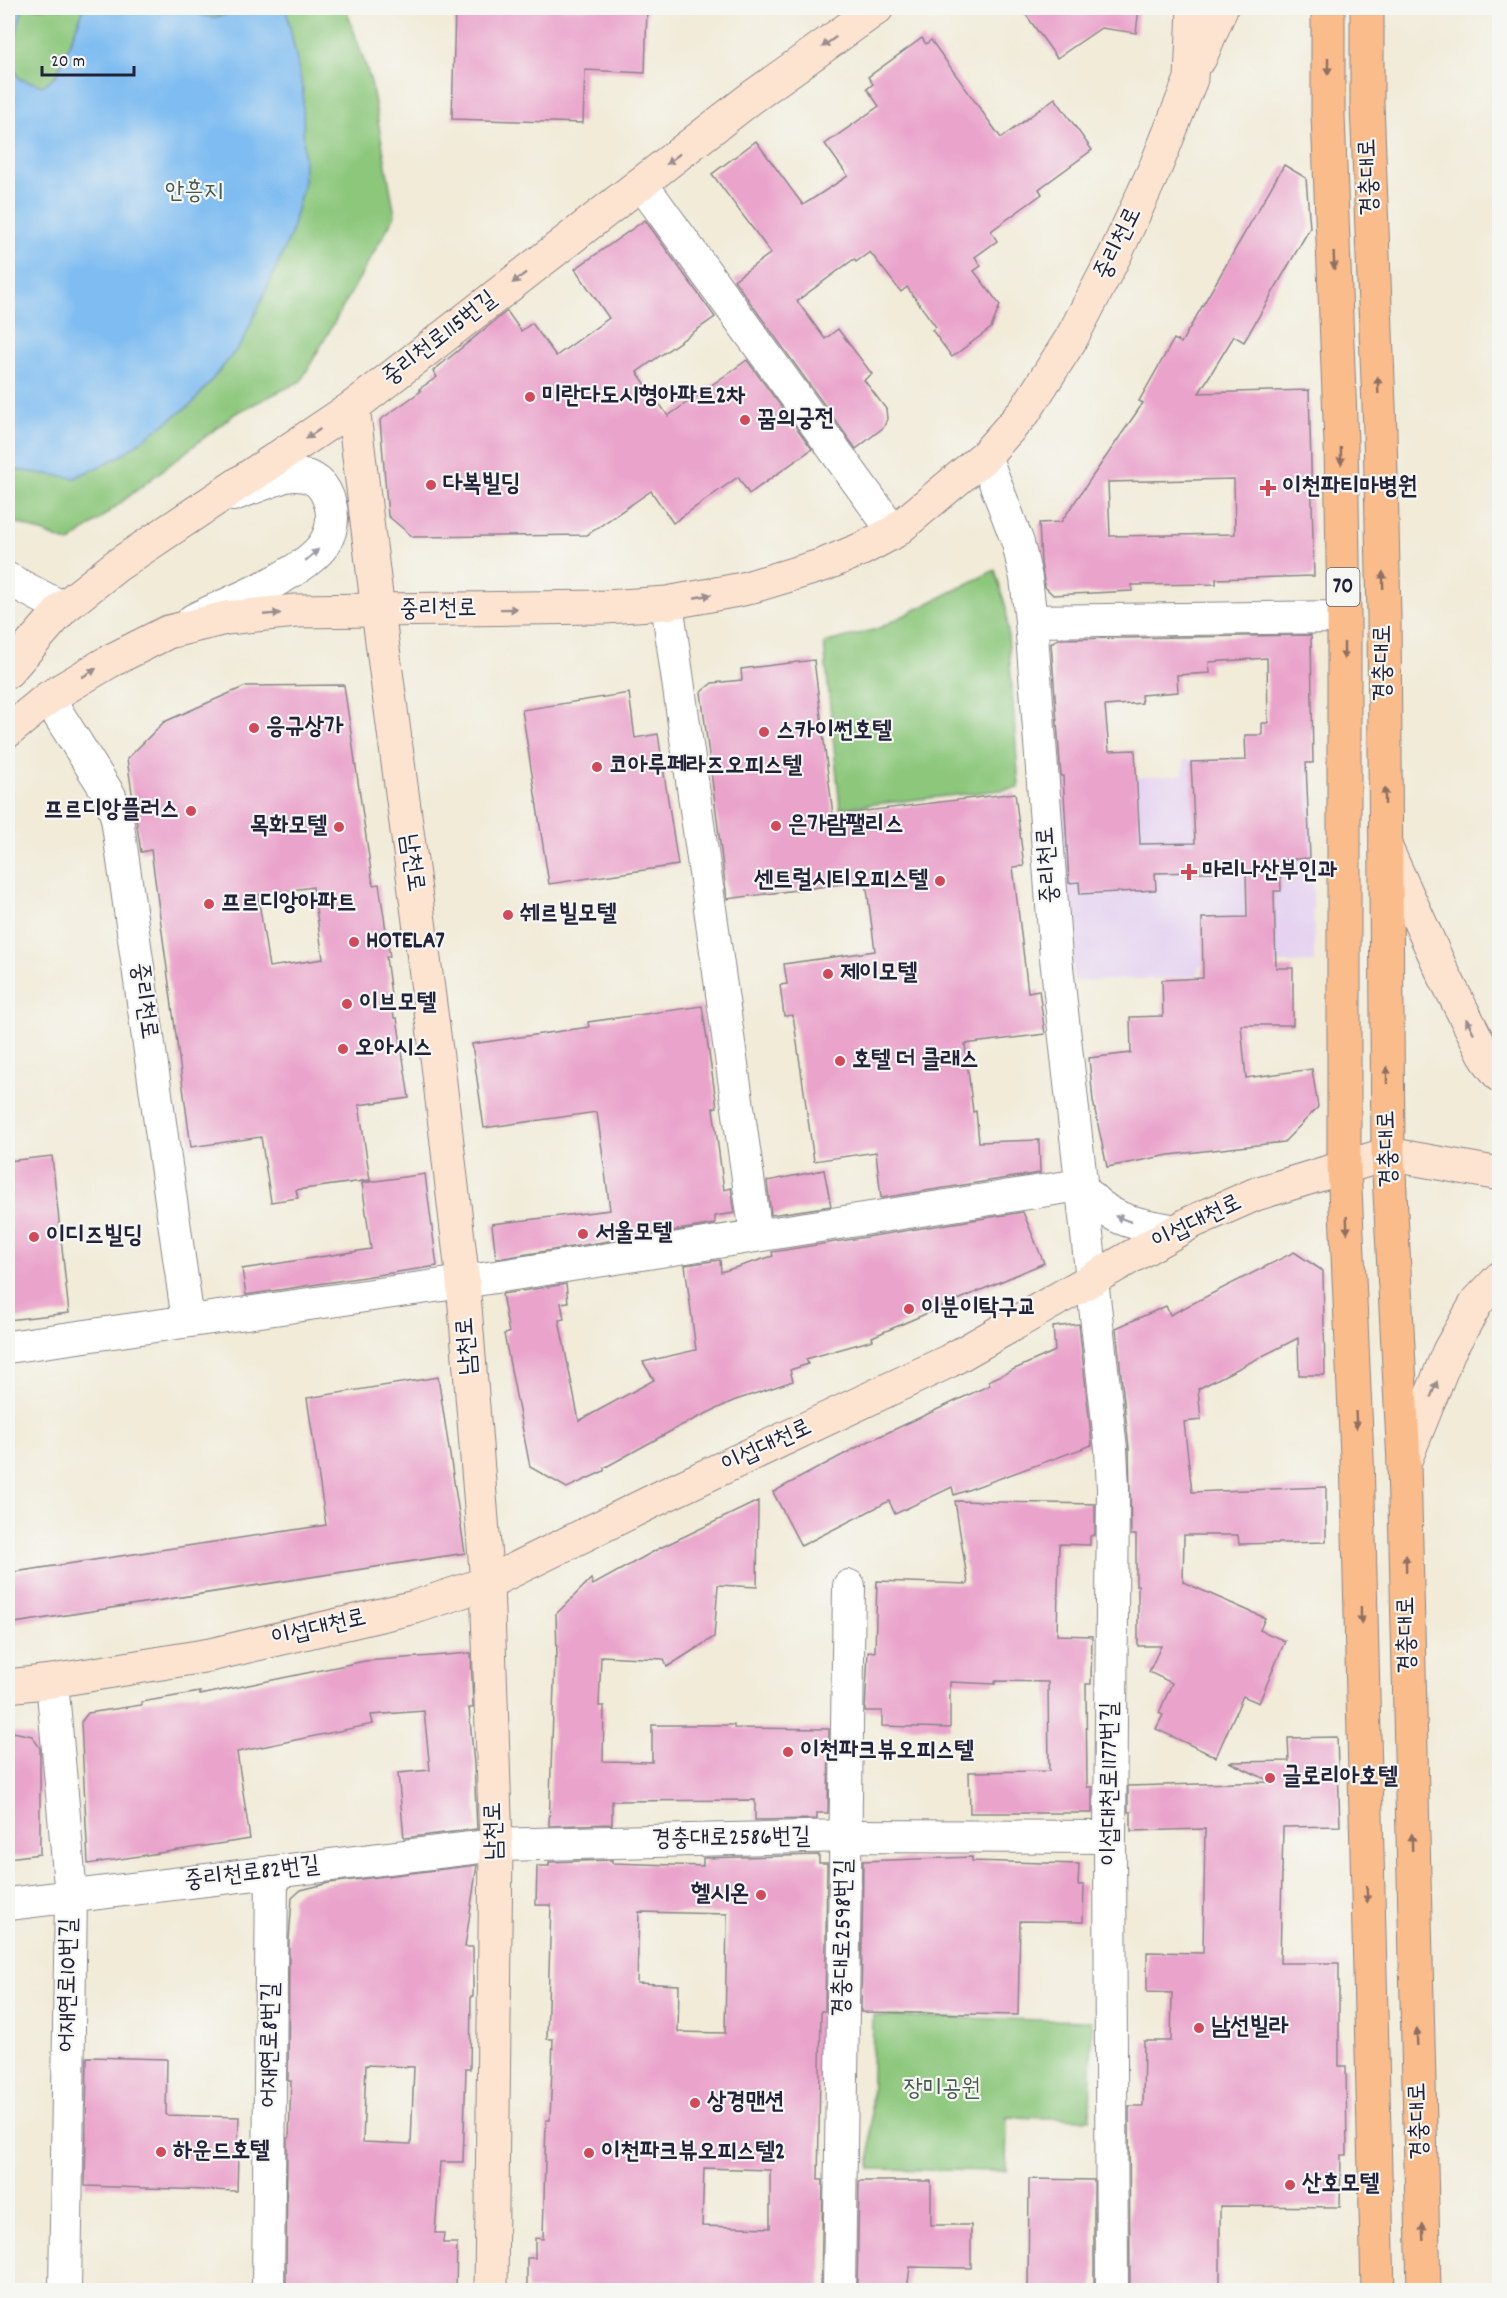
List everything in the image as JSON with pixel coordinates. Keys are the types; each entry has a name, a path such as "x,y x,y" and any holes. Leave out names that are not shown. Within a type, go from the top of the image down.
{"main road":[{"name":"경충대로","path":"1328,8 1328,116 1341,444 1344,617 1344,1167 1358,1456 1378,2290"},
{"name":"경충대로","path":"1367,8 1368,104 1380,431 1388,1154 1404,1463 1424,2290"}],"street":[{"name":"중리천로115번길","path":"8,671 63,608 132,554 214,502 353,407 751,98 877,8"},
{"name":"중리천로","path":"8,731 48,698 110,661 168,632 226,618 296,611 605,607 667,603 743,589 823,565 862,549 894,532 985,456 1025,411 1071,339 1115,255 1156,166 1191,79 1194,8"},
{"path":"1191,79 1221,8"},
{"path":"641,183 894,532"},
{"name":"남천로","path":"353,407 438,1065 463,1282 487,1583 496,1845 491,2290"},
{"name":"중리천로","path":"985,456 1018,543 1026,578 1056,958 1091,1280"},
{"path":"168,632 284,576 313,556 324,545 333,516 324,488 308,476 301,474 285,476 214,502"},
{"path":"8,579 63,608"},
{"path":"667,603 756,1235"},
{"name":"경충대로","path":"1031,621 1344,617"},
{"name":"중리천로","path":"48,698 110,796 117,818 188,1321"},
{"path":"1386,848 1443,973 1487,1059 1500,1076"},
{"name":"이섭대천로","path":"8,1686 210,1655 415,1607 487,1583 674,1491 949,1361 1177,1231 1256,1194 1388,1154 1500,1174"},
{"path":"8,1347 463,1282 1080,1185 1103,1210 1121,1220 1177,1231"},
{"path":"1404,1463 1449,1352 1477,1302 1500,1278"},
{"name":"이섭대천로1177번길","path":"1091,1280 1107,1408 1113,1489 1110,1837 1112,2290"},
{"name":"경충대로2598번길","path":"839,2290 849,1586"},
{"name":"어재연로10번길","path":"52,1681 71,1896 65,2290"},
{"name":"경충대로2586번길","path":"496,1845 846,1836 1110,1837"},
{"name":"중리천로82번길","path":"8,1904 496,1845"},
{"name":"어재연로8번길","path":"268,2290 272,1872"}],"shaded area":[{"name":"마리나산부인과","path":"1184,760 1220,760 1221,772 1311,768 1314,962 1199,966 1197,977 1074,981 1058,781 1183,775"}],"green space":[{"name":"안흥지","path":"8,8 346,8 371,82 395,215 301,381 236,413 69,543 8,519"},
{"path":"995,570 1006,608 1019,788 840,808 824,643 877,629"},
{"name":"장미공원","path":"873,2016 1092,2021 1090,2119 1007,2117 1006,2171 870,2169"}],"water":[{"name":"안흥지","path":"8,8 23,8 9,61 20,79 43,86 57,74 84,8 173,8 214,18 229,13 233,8 286,8 303,90 304,182 290,237 242,343 193,403 119,457 75,478 8,469"}],"building":[{"path":"455,8 647,8 645,73 585,70 583,123 452,119"},
{"path":"1021,8 1139,8 1136,33 1101,28 1057,58"},
{"path":"922,38 926,44 931,40 1001,138 1055,98 1092,150 1039,189 1042,194 991,231 997,241 975,257 981,266 974,271 1000,305 991,328 952,357 932,330 936,327 907,287 901,292 870,252 856,262 854,259 797,301 825,339 838,329 872,374 864,380 886,409 887,419 884,427 856,449 734,280 771,253 712,174 756,141 803,205 848,176 825,144 879,106 867,89 873,84 868,77"},
{"path":"1284,165 1306,178 1310,228 1244,342 1234,336 1199,393 1309,390 1314,576 1216,579 1216,584 1132,585 1132,591 1053,595 1045,587 1039,523 1061,522 1143,403 1139,401 1174,339 1181,343","holes":["1234,479 1235,534 1110,536 1108,482"]},
{"path":"645,220 715,317 637,372 668,416 747,360 812,449 749,494 738,477 673,523 651,491 587,535 413,537 388,516 380,420 421,391 419,389 437,377 433,371 507,311 521,331 532,323 556,356 609,318 575,269"},
{"path":"1311,635 1313,763 1306,763 1310,858 1280,860 1281,891 1274,891 1276,968 1293,968 1293,1025 1241,1025 1246,1078 1312,1069 1318,1107 1284,1142 1169,1155 1107,1167 1093,1101 1089,1058 1131,1053 1130,1017 1163,1016 1162,980 1203,978 1202,918 1247,917 1246,871 1155,873 1156,890 1080,894 1079,882 1069,883 1063,776 1061,776 1051,643 1058,639","holes":["1267,658 1268,723 1262,723 1262,735 1245,735 1246,760 1191,762 1195,843 1140,844 1135,750 1109,751 1105,706 1142,703 1141,695 1178,692 1177,675 1210,673 1209,662"]},
{"path":"814,660 833,815 1015,793 1024,866 1013,867 1028,992 1039,990 1045,1034 965,1044 979,1142 1039,1140 1040,1173 881,1198 876,1152 814,1161 793,1015 784,1016 780,985 787,984 784,964 875,951 866,881 727,899 701,692 712,683 742,680 741,669"},
{"path":"344,685 373,885 379,884 390,957 386,957 394,1018 397,1018 409,1098 359,1105 370,1180 296,1190 298,1198 271,1202 261,1137 191,1147 151,850 141,852 127,759 164,722 246,686","holes":["313,887 323,959 269,967 258,895"]},
{"name":"코아루페라즈오피스텔","path":"629,693 635,738 658,734 678,865 549,884 522,710"},
{"path":"702,1006 717,1107 713,1108 724,1190 731,1188 735,1213 715,1216 715,1224 496,1259 492,1224 610,1210 597,1112 484,1128 472,1044 589,1027 588,1022"},
{"name":"이디즈빌딩","path":"52,1156 69,1313 8,1320 8,1161"},
{"path":"824,1170 831,1206 771,1215 767,1181"},
{"path":"425,1174 437,1266 246,1295 242,1269 371,1249 362,1183"},
{"path":"1023,1212 1044,1263 872,1337 873,1340 806,1359 808,1364 790,1370 793,1381 733,1401 680,1426 604,1468 604,1471 567,1488 530,1467 504,1334 509,1333 502,1294 566,1284 568,1302 561,1303 564,1319 559,1320 579,1421 654,1380 643,1362 696,1350 685,1265 720,1260 721,1272 773,1256 772,1252"},
{"path":"1294,1252 1323,1271 1325,1375 1299,1375 1298,1338 1198,1389 1201,1420 1184,1422 1192,1492 1326,1487 1326,1542 1239,1544 1238,1535 1184,1535 1183,1582 1265,1618 1260,1630 1285,1641 1259,1703 1243,1696 1216,1757 1156,1729 1163,1715 1159,1713 1172,1683 1149,1672 1161,1646 1138,1646 1136,1535 1131,1535 1129,1448 1116,1328 1166,1306 1170,1315"},
{"path":"1079,1324 1092,1445 954,1495 952,1487 895,1514 889,1501 801,1546 773,1492 863,1444 990,1385 988,1381 1055,1351 1053,1327"},
{"path":"438,1377 465,1553 8,1624 8,1573 326,1525 307,1398"},
{"path":"758,1501 757,1587 718,1585 714,1637 667,1667 664,1659 601,1656 599,1706 604,1706 603,1761 652,1762 652,1725 734,1725 734,1728 829,1729 828,1813 817,1813 817,1819 755,1820 755,1800 612,1801 612,1824 549,1826 555,1657 557,1658 556,1614 591,1579 593,1585 660,1548"},
{"path":"955,1501 1095,1504 1095,1535 1090,1536 1090,1545 1059,1544 1057,1635 1092,1636 1091,1684 1086,1684 1087,1787 1092,1787 1092,1813 970,1813 969,1772 1049,1771 1048,1682 995,1681 995,1684 950,1682 950,1728 882,1726 882,1711 865,1711 868,1651 875,1652 877,1581 968,1584"},
{"path":"471,1653 473,1708 469,1708 477,1829 404,1838 398,1773 430,1770 424,1711 371,1715 373,1724 237,1752 250,1839 88,1864 81,1722 88,1713 142,1705 141,1702 200,1692 200,1695 365,1661"},
{"path":"8,1731 32,1736 40,1748 40,1854 8,1858"},
{"path":"1337,1737 1340,1826 1283,1827 1280,1963 1339,1963 1339,2066 1346,2066 1347,2155 1341,2155 1340,2207 1220,2206 1220,2290 1130,2290 1129,2106 1143,2106 1144,2041 1171,2041 1172,1993 1147,1992 1147,1952 1203,1953 1205,1829 1131,1831 1128,1786 1272,1782 1229,1762 1289,1761 1288,1738"},
{"path":"819,1855 819,1863 827,1863 825,2011 821,2011 818,2180 823,2180 821,2290 527,2290 527,2258 535,2258 535,2238 543,2239 546,2120 550,2120 553,2039 547,2039 551,1905 536,1905 537,1866 549,1866 549,1862 612,1860 612,1863 703,1866 703,1858","holes":["639,1912 727,1914 725,2033 678,2032 679,1985 637,1983","704,2168 770,2170 770,2228 702,2226"]},
{"path":"972,1857 972,1861 1079,1864 1078,1885 1084,1885 1083,1922 1020,1921 1018,2015 861,2012 863,1861"},
{"path":"477,1865 465,1947 473,1947 473,1996 471,1996 470,2069 466,2069 463,2162 440,2162 435,2233 444,2233 443,2243 457,2243 456,2290 286,2290 287,2138 289,2138 291,2081 288,2081 289,1940 292,1898 301,1890 329,1883","holes":["366,2065 414,2067 411,2144 363,2142"]},
{"name":"하운드호텔","path":"87,2057 167,2059 166,2115 239,2117 237,2191 85,2186"},
{"path":"1029,2179 1094,2180 1094,2290 1028,2290"},
{"path":"859,2181 931,2181 931,2225 971,2225 971,2268 910,2267 907,2290 857,2290"}],"place":[{"name":"미란다도시형아파트2차","path":"530,397"},
{"name":"꿈의궁전","path":"745,420"},
{"name":"다복빌딩","path":"431,485"},
{"name":"이천파티마병원","path":"1268,488"},
{"name":"응규상가","path":"254,728"},
{"name":"스카이썬호텔","path":"764,732"},
{"name":"코아루페라즈오피스텔","path":"597,767"},
{"name":"프르디앙플러스","path":"191,811"},
{"name":"은가람팰리스","path":"776,826"},
{"name":"목화모텔","path":"339,827"},
{"name":"마리나산부인과","path":"1189,872"},
{"name":"센트럴시티오피스텔","path":"940,881"},
{"name":"프르디앙아파트","path":"209,904"},
{"name":"쉐르빌모텔","path":"508,915"},
{"name":"HOTELA7","path":"354,942"},
{"name":"제이모텔","path":"828,974"},
{"name":"이브모텔","path":"347,1004"},
{"name":"오아시스","path":"343,1049"},
{"name":"호텔 더 클래스","path":"840,1061"},
{"name":"서울모텔","path":"583,1234"},
{"name":"이디즈빌딩","path":"34,1237"},
{"name":"이분이탁구교","path":"909,1309"},
{"name":"이천파크뷰오피스텔","path":"788,1752"},
{"name":"글로리아호텔","path":"1270,1778"},
{"name":"헬시온","path":"761,1895"},
{"name":"남선빌라","path":"1199,2028"},
{"name":"상경맨션","path":"695,2103"},
{"name":"하운드호텔","path":"161,2152"},
{"name":"이천파크뷰오피스텔2","path":"589,2153"},
{"name":"산호모텔","path":"1290,2185"}]}
